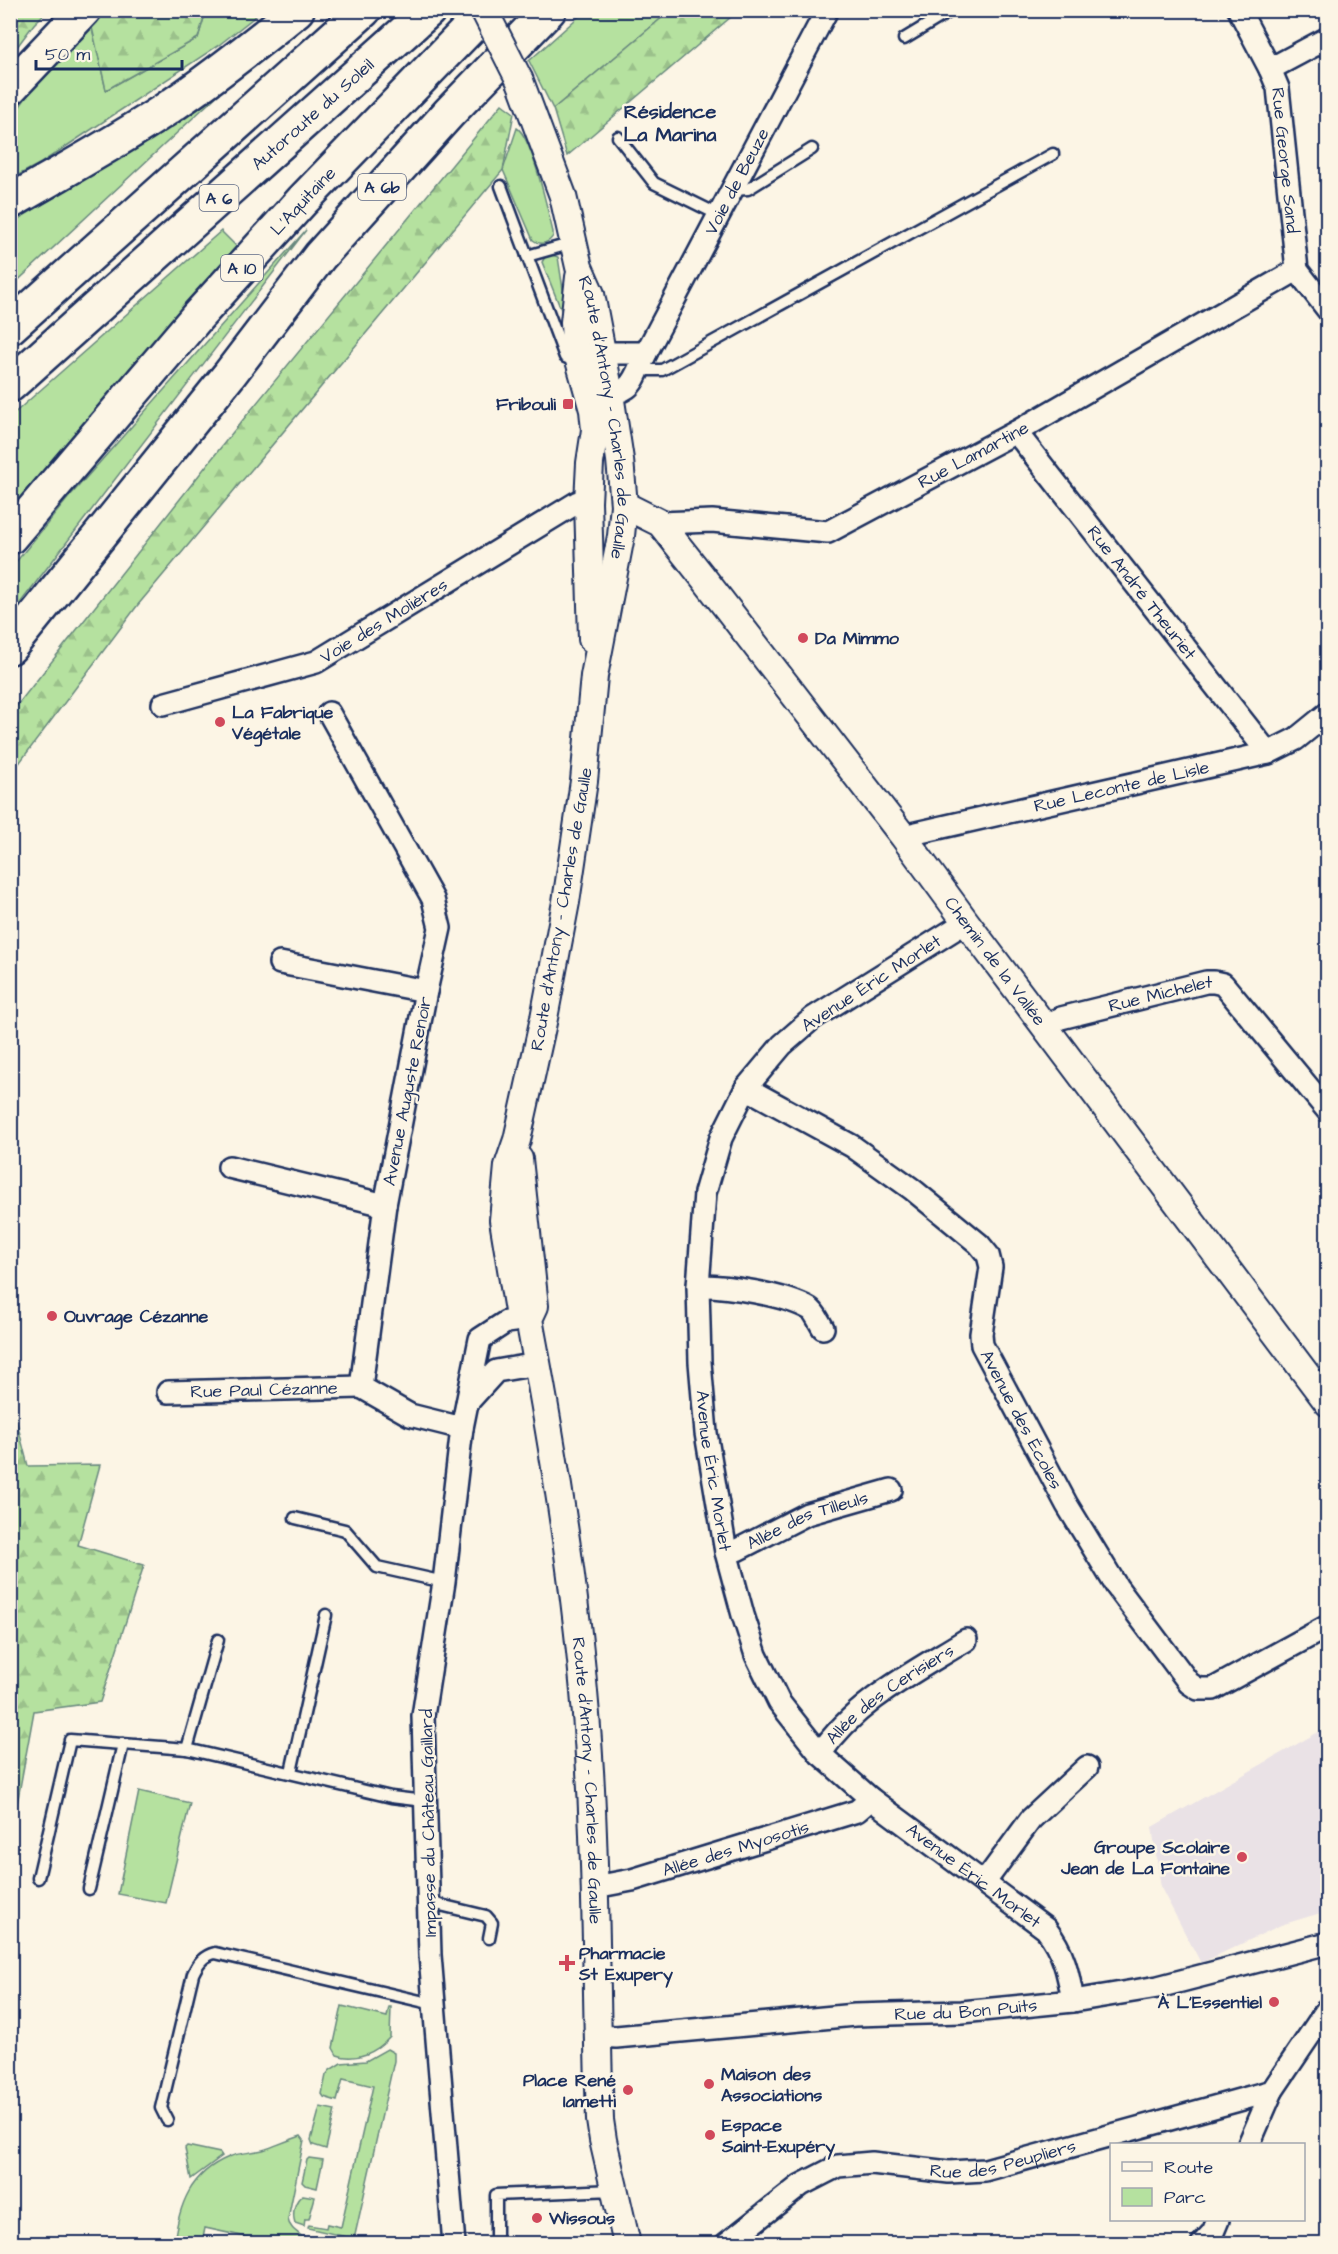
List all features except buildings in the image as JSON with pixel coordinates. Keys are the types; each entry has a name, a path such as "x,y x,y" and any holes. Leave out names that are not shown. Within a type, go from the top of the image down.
{"highway":[{"path":"10,88 84,10"},
{"path":"10,202 165,110 297,10"},
{"name":"A 6","path":"10,327 364,10"},
{"name":"Autoroute du Soleil","path":"10,385 429,10"},
{"name":"L'Aquitaine","path":"10,537 197,317 302,201 486,10"},
{"name":"A 6b","path":"10,646 230,375 320,256 449,113 549,10"}],"street":[{"name":"Route d'Antony - Charles de Gaulle","path":"486,10 520,81 563,196 579,267 591,294 602,353 590,381 595,430 588,503 594,676"},
{"name":"Voie de Beuze","path":"590,381 622,392 632,384 827,10"},
{"name":"Rue George Sand","path":"1239,10 1278,88 1297,270"},
{"path":"1270,69 1328,38"},
{"name":"Route d'Antony - Charles de Gaulle","path":"579,267 574,322 575,346 590,381 623,507 612,591 594,676 584,781 566,902 544,1018 517,1140 535,1306 529,1319 561,1496 584,1702 595,1887 600,2120 627,2244"},
{"path":"1297,270 1328,310"},
{"name":"Rue Lamartine","path":"623,507 660,523 712,521 828,532 1016,432 1297,270"},
{"path":"590,381 587,364 602,353 642,361"},
{"name":"Rue André Theuriet","path":"1016,432 1268,753"},
{"path":"613,487 623,507 598,522 588,503 599,488 613,487"},
{"name":"Voie des Molières","path":"163,704 316,662 578,502 588,503"},
{"name":"Chemin de la Vallée","path":"660,523 903,836 1328,1403"},
{"name":"Avenue Auguste Renoir","path":"329,713 433,899 440,928 385,1205 361,1387"},
{"name":"Rue Leconte de Lisle","path":"903,836 1268,753 1296,739 1328,713"},
{"name":"Avenue Éric Morlet","path":"966,922 813,1018 782,1045 746,1088 721,1138 705,1193 698,1286 700,1362 706,1433 726,1552 743,1615 756,1655 779,1702 820,1754 871,1799 1046,1929 1059,1947 1069,1976 1073,2001"},
{"path":"280,963 426,991"},
{"name":"Rue Michelet","path":"1044,1025 1061,1018 1206,982 1223,984 1328,1111"},
{"name":"Avenue des Écoles","path":"746,1088 852,1146 912,1189 979,1244 988,1255 991,1267 981,1334 982,1345 1067,1505 1118,1587 1189,1683 1198,1689 1213,1689 1328,1626"},
{"path":"229,1167 385,1205"},
{"path":"698,1286 782,1297 812,1310 823,1328"},
{"name":"Impasse du Château Gaillard","path":"454,2244 433,2004 424,1801 423,1716 444,1582 462,1428 480,1339 506,1322 529,1319"},
{"name":"Impasse du Château Gaillard","path":"467,1404 496,1371 538,1364"},
{"path":"361,1387 410,1415 462,1428"},
{"name":"Rue Paul Cézanne","path":"168,1392 361,1387"},
{"name":"Allée des Tilleuls","path":"726,1552 736,1550 807,1514 891,1490"},
{"name":"Allée des Cerisiers","path":"820,1754 856,1712 873,1698 966,1640"},
{"path":"984,1883 1031,1819 1087,1767"},
{"name":"Allée des Myosotis","path":"595,1887 632,1880 857,1811 871,1799"},
{"name":"Rue du Bon Puits","path":"598,2036 616,2037 855,2015 962,2012 1073,2001 1158,1987 1328,1943"},
{"path":"1250,2143 1272,2091 1328,2008"},
{"name":"Rue des Peupliers","path":"726,2244 801,2185 838,2166 872,2163 949,2172 986,2170 1272,2091"},
{"path":"1202,2244 1213,2232 1218,2221"}],"lane":[{"path":"904,39 952,10"},
{"path":"618,137 654,183 719,214"},
{"path":"732,190 748,189 812,149"},
{"path":"642,361 662,370 1053,153"},
{"path":"501,186 565,357 590,381"},
{"path":"527,256 573,243"},
{"path":"296,1518 345,1530 377,1567 444,1582"},
{"path":"291,1772 326,1615"},
{"path":"187,1749 218,1640"},
{"path":"38,1878 70,1740 187,1749 391,1797 424,1801"},
{"path":"89,1889 123,1744"},
{"path":"428,1902 486,1916 492,1923 489,1938"},
{"path":"167,2120 161,2108 193,1974 198,1964 208,1955 215,1953 268,1964 433,2004"},
{"path":"496,2244 496,2195 614,2190"}],"shaded area":[{"name":"Groupe Scolaire Jean de La Fontaine","path":"1327,1727 1327,1911 1281,1925 1201,1963 1161,1888 1152,1827"}],"green space":[{"path":"11,10 47,11 34,24 11,55"},
{"path":"104,11 206,11 198,38 106,90 91,23"},
{"path":"206,11 262,11 219,45 41,163 11,179 11,119 32,89 91,23 106,90 198,38"},
{"path":"585,11 670,11 553,109 529,61"},
{"path":"670,11 738,11 567,156 553,109"},
{"path":"222,91 11,287 11,223 87,178"},
{"path":"502,104 514,113 503,170 137,606 11,774 11,713 233,432"},
{"path":"517,128 523,134 534,160 553,232 553,236 544,243 533,240 503,170"},
{"path":"306,230 11,615 11,568 69,497"},
{"path":"221,231 239,249 11,526 11,416"},
{"path":"552,255 558,257 566,309 562,312 542,262 545,257"},
{"path":"11,1399 28,1466 100,1465 78,1545 144,1565 100,1702 34,1711 11,1837"},
{"path":"139,1791 190,1803 166,1903 118,1894"},
{"path":"342,2006 387,2017 389,2007 391,2007 390,2037 379,2047 366,2054 351,2057 337,2055 333,2048"},
{"path":"387,2049 394,2053 394,2061 355,2235 351,2238 308,2228 309,2225 326,2228 327,2224 341,2227 373,2086 343,2079 337,2101 324,2097 322,2094 326,2075 341,2063 366,2061"},
{"path":"320,2107 335,2110 326,2149 313,2145 311,2140"},
{"path":"301,2136 304,2140 288,2219 294,2229 309,2243 274,2243 205,2228 202,2243 174,2243 183,2203 196,2181 205,2172 233,2155 266,2149"},
{"path":"187,2146 220,2153 222,2156 191,2179 185,2148"},
{"path":"309,2158 323,2160 317,2188 302,2182"},
{"path":"303,2195 315,2197 309,2219 305,2219 304,2226 295,2223 294,2216 294,2208"}],"place":[{"name":"Fribouli","path":"568,404"},
{"name":"Da Mimmo","path":"803,638"},
{"name":"La Fabrique Végétale","path":"220,722"},
{"name":"Ouvrage Cézanne","path":"52,1316"},
{"name":"Groupe Scolaire Jean de La Fontaine","path":"1242,1857"},
{"name":"Pharmacie St Exupery","path":"567,1963"},
{"name":"À L'Essentiel","path":"1274,2002"},
{"name":"Maison des Associations","path":"709,2084"},
{"name":"Place René Iametti","path":"628,2090"},
{"name":"Espace Saint-Exupéry","path":"710,2135"},
{"name":"Wissous","path":"537,2218"}],"district":[{"name":"Résidence La Marina","path":"670,122"}]}
